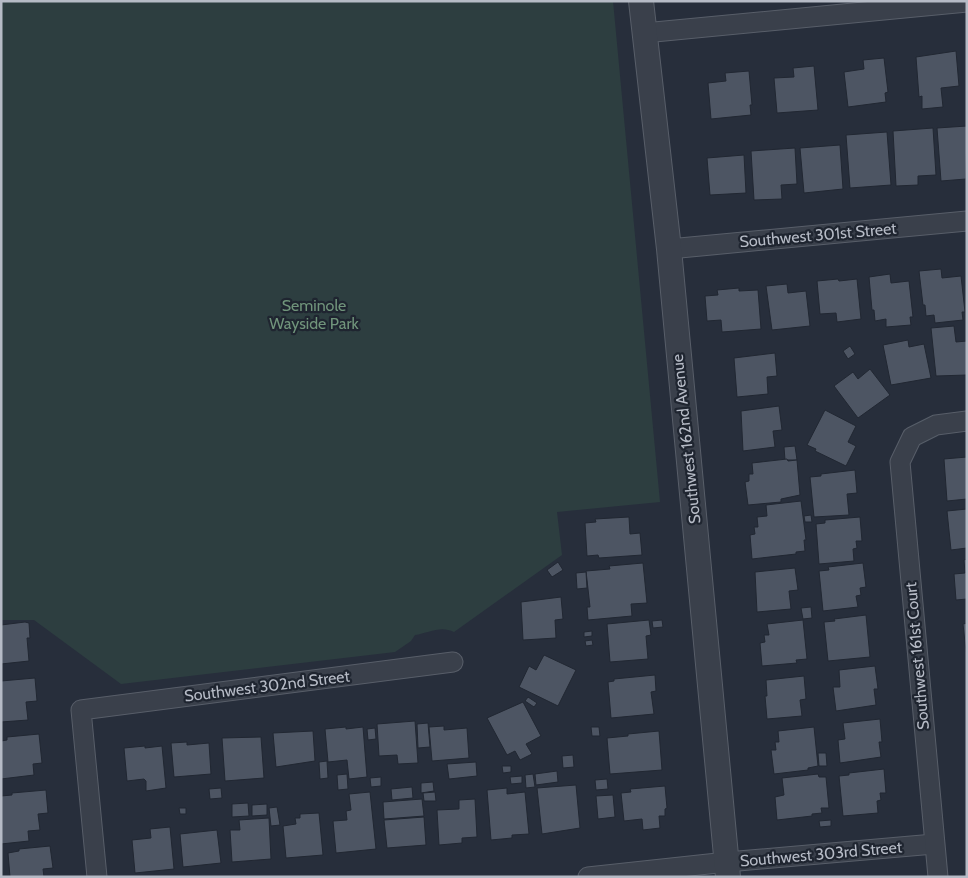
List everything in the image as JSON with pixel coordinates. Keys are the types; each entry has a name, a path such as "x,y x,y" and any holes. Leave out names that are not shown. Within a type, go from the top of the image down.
{"street":[{"name":"Southwest 162nd Avenue","path":"641,1 669,249 727,870"},
{"path":"644,33 967,2"},
{"name":"Southwest 301st Street","path":"669,249 967,221"},
{"name":"Southwest 161st Court","path":"938,877 900,462 912,437 936,424 967,421"},
{"name":"Southwest 302nd Street","path":"97,877 81,710 453,662"},
{"name":"Southwest 303rd Street","path":"588,877 727,870 934,844"}],"green space":[{"name":"Seminole Wayside Park","path":"1,1 613,1 660,502 557,512 562,555 454,632 439,629 415,635 411,641 395,652 121,684 34,620 1,620"}],"building":[{"path":"956,51 959,86 941,88 943,107 922,109 922,96 919,97 916,57"},
{"path":"884,58 888,92 885,93 886,102 848,107 844,72 864,69 863,60"},
{"path":"814,66 818,110 777,113 774,78 794,77 793,68"},
{"path":"749,71 751,115 711,119 708,83 726,81 725,73"},
{"path":"967,126 966,179 941,181 937,128"},
{"path":"933,128 936,175 918,176 918,185 896,186 893,131"},
{"path":"887,132 891,185 850,188 846,135"},
{"path":"840,145 843,189 804,193 800,148"},
{"path":"795,148 797,184 781,185 782,199 754,200 751,151"},
{"path":"744,155 746,193 710,195 707,158"},
{"path":"941,269 942,278 961,276 965,312 962,312 963,320 935,323 934,315 926,316 919,271"},
{"path":"890,274 891,283 909,281 913,317 910,317 911,325 886,327 886,319 875,321 869,277"},
{"path":"838,279 839,281 857,279 861,319 837,322 836,313 820,314 817,281"},
{"path":"787,284 788,293 806,291 810,326 772,330 766,286"},
{"path":"739,288 739,291 758,290 761,329 722,332 721,320 707,321 705,296 718,295 717,290"},
{"path":"954,326 956,342 967,341 967,375 936,376 931,328"},
{"path":"908,340 909,347 924,344 931,378 891,385 883,345"},
{"path":"850,346 855,354 848,359 843,351"},
{"path":"775,353 777,376 767,377 768,394 737,397 734,358"},
{"path":"870,369 890,395 858,418 834,386 853,372 858,379"},
{"path":"779,406 782,430 773,431 775,447 743,451 741,411"},
{"path":"825,410 856,426 848,442 856,446 846,466 807,445"},
{"path":"795,446 797,460 785,460 784,447"},
{"path":"967,457 967,499 947,501 944,459"},
{"path":"787,459 788,461 797,460 800,495 781,499 781,502 748,505 745,482 749,481 749,474 753,474 752,463"},
{"path":"855,470 857,493 847,494 849,515 814,517 810,477"},
{"path":"801,501 806,540 804,540 805,551 796,552 796,554 752,559 750,535 755,534 754,527 758,527 757,517 767,516 766,505"},
{"path":"967,509 967,548 951,550 947,511"},
{"path":"811,515 812,522 805,522 804,516"},
{"path":"629,517 630,534 640,533 642,555 599,558 598,555 587,556 585,523 596,522 595,519"},
{"path":"860,517 862,541 856,541 857,548 853,549 854,561 819,564 816,524 825,523 825,520"},
{"path":"967,559 967,599 956,600 954,574 965,573 964,560"},
{"path":"558,562 563,570 552,577 547,570"},
{"path":"643,563 647,603 631,604 632,616 588,620 587,607 590,607 586,571 610,569 609,566"},
{"path":"863,563 866,587 860,588 861,595 856,596 858,607 823,611 819,571 829,570 828,567"},
{"path":"795,568 798,590 789,591 791,609 757,612 755,572"},
{"path":"586,572 587,588 577,589 576,573"},
{"path":"561,597 563,619 555,620 556,638 523,640 521,602"},
{"path":"811,607 812,618 803,619 801,608"},
{"path":"866,615 870,657 828,661 824,622"},
{"path":"649,620 651,635 646,636 648,659 610,662 607,624"},
{"path":"662,620 663,627 653,628 652,621"},
{"path":"803,620 807,659 796,660 797,663 762,666 760,643 765,642 764,635 769,635 767,624"},
{"path":"29,623 30,638 27,638 29,661 1,664 1,625"},
{"path":"967,623 967,652 966,652 963,624"},
{"path":"592,631 592,636 584,637 584,632"},
{"path":"592,640 593,645 586,646 585,641"},
{"path":"544,655 576,670 558,706 519,687 529,666 536,670"},
{"path":"875,666 878,689 874,689 876,705 836,711 833,687 840,687 839,670"},
{"path":"655,675 656,691 651,692 654,714 611,718 608,682 614,681 614,679"},
{"path":"804,676 806,699 800,700 802,716 767,719 766,680"},
{"path":"35,678 37,701 26,702 28,720 1,722 1,681"},
{"path":"528,697 537,703 534,707 525,701"},
{"path":"523,702 541,736 526,744 532,754 520,760 515,751 507,755 487,718"},
{"path":"880,719 882,742 879,742 881,757 840,763 838,740 845,739 843,723"},
{"path":"415,721 418,763 398,764 397,755 379,756 377,724"},
{"path":"428,723 430,747 418,748 417,724"},
{"path":"444,726 444,730 467,728 469,758 432,761 429,727"},
{"path":"346,727 346,729 363,727 367,777 349,779 347,760 328,762 325,729"},
{"path":"591,727 599,727 600,736 592,736"},
{"path":"814,727 818,766 808,768 808,770 774,774 771,750 776,750 775,742 779,742 778,731"},
{"path":"375,728 376,739 368,740 367,729"},
{"path":"313,731 315,761 276,767 273,733"},
{"path":"659,731 662,770 610,774 607,738"},
{"path":"39,734 42,763 33,764 34,775 1,779 1,741 7,740 7,737"},
{"path":"261,737 264,778 225,781 222,738"},
{"path":"187,742 187,745 209,743 211,774 174,777 171,743"},
{"path":"145,746 145,748 162,746 166,788 146,791 146,781 144,779 127,781 124,748"},
{"path":"818,753 826,753 827,766 819,766"},
{"path":"573,755 574,767 563,768 562,756"},
{"path":"327,761 328,778 320,779 319,762"},
{"path":"476,762 477,776 449,779 447,764"},
{"path":"502,766 511,766 511,772 503,773"},
{"path":"884,769 886,793 880,793 881,800 877,801 878,813 843,816 839,776"},
{"path":"557,771 558,782 536,785 535,774"},
{"path":"347,774 348,789 338,790 337,775"},
{"path":"533,774 535,787 526,788 525,775"},
{"path":"818,774 819,777 826,777 829,808 821,808 822,813 812,814 812,816 777,820 775,797 784,795 782,778"},
{"path":"522,776 522,783 511,784 510,777"},
{"path":"381,777 381,786 371,787 370,778"},
{"path":"607,779 608,789 596,790 595,780"},
{"path":"433,782 434,791 421,793 421,783"},
{"path":"576,785 580,828 542,834 537,788"},
{"path":"665,786 667,808 665,809 665,816 659,816 660,828 643,830 642,819 624,821 621,793 631,792 630,789"},
{"path":"412,787 413,798 392,800 391,789"},
{"path":"221,788 222,798 210,799 209,789"},
{"path":"507,788 507,794 525,792 529,834 512,835 512,838 491,840 487,790"},
{"path":"46,790 48,813 38,814 40,830 28,831 29,841 1,844 1,796 12,795 12,793"},
{"path":"370,792 376,849 336,853 333,821 347,820 346,811 351,810 349,794"},
{"path":"435,792 436,801 424,801 423,793"},
{"path":"613,795 615,817 598,819 596,796"},
{"path":"422,799 424,816 384,819 383,802"},
{"path":"475,799 477,837 462,838 462,843 439,845 437,810 459,809 459,800"},
{"path":"248,803 249,816 232,817 232,804"},
{"path":"267,804 267,815 252,816 252,805"},
{"path":"277,807 280,825 271,826 269,808"},
{"path":"179,808 186,808 186,814 180,814"},
{"path":"319,813 323,855 286,858 283,826 296,824 295,818 300,818 300,814"},
{"path":"424,817 426,845 387,848 384,820"},
{"path":"269,818 271,859 232,862 230,830 240,830 239,820"},
{"path":"831,820 831,826 820,827 819,821"},
{"path":"170,827 174,869 135,873 132,840 151,838 150,829"},
{"path":"217,830 221,863 183,867 180,834"},
{"path":"50,846 53,868 43,869 44,877 10,877 8,853 19,851 19,849"}]}
